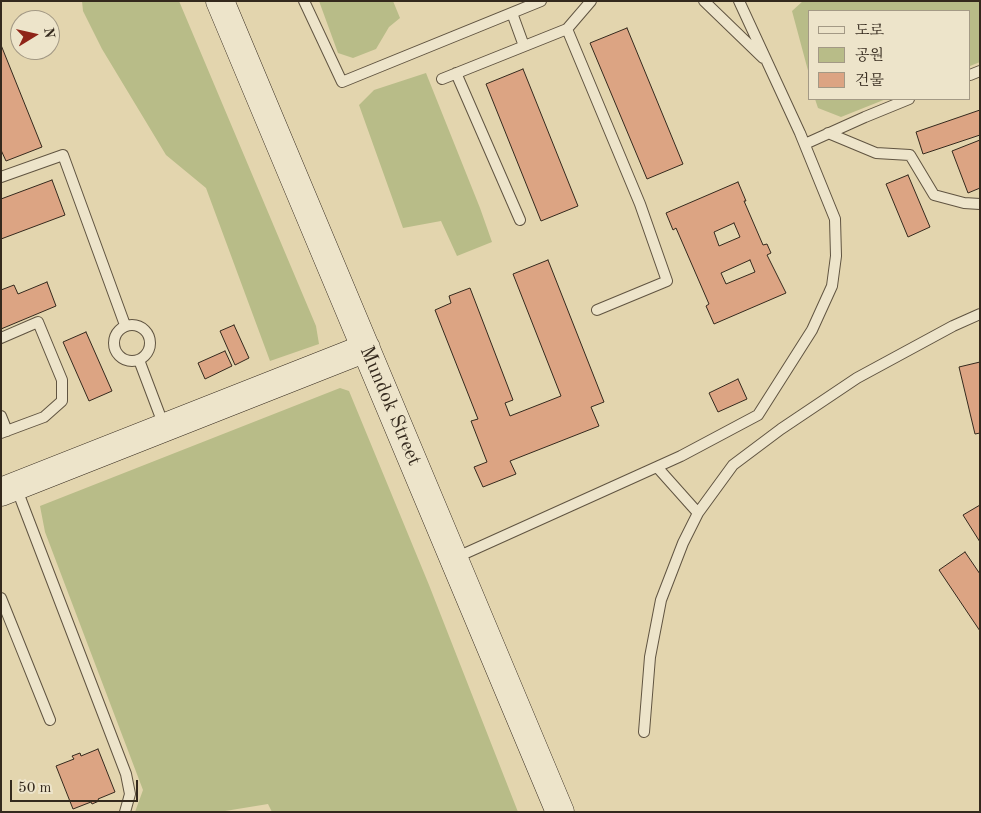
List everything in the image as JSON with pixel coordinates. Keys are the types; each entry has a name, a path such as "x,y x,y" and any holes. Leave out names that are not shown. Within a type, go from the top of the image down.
{"main road":[{"name":"Mundok Street","path":"220,1 560,812"},
{"path":"9,489 366,348"}],"lane":[{"path":"304,1 342,82 541,1"},
{"path":"442,79 567,29 591,1"},
{"path":"704,1 768,62"},
{"path":"454,559 681,456 758,415 812,330 832,286 836,256 836,219 805,144 739,1"},
{"path":"512,13 524,46"},
{"path":"567,29 640,204 667,281 597,310"},
{"path":"456,73 520,220"},
{"path":"805,144 907,100"},
{"path":"828,134 876,153 910,155 934,195 964,203 980,204"},
{"path":"1,177 63,155 125,326"},
{"path":"644,732 650,657 661,600 683,543 698,513 733,465 782,429 858,378 953,326 980,314"},
{"path":"1,338 38,322 62,380 62,401 44,416 4,432 1,416"},
{"path":"131,324 143,328 150,338 149,351 139,360 127,360 117,352 114,340 120,329 131,324"},
{"path":"139,360 165,427"},
{"path":"656,467 698,513"},
{"path":"9,489 126,774 130,794 125,812"},
{"path":"1,598 50,720"}],"green space":[{"path":"82,1 179,1 316,326 319,344 270,361 206,188 166,155 102,49 83,11"},
{"path":"319,1 393,1 400,18 389,27 376,49 353,58 338,53"},
{"path":"803,1 980,1 980,62 971,66 971,10 808,10 808,71 792,11"},
{"path":"426,73 492,242 457,256 441,221 403,228 359,105 374,90"},
{"path":"815,100 884,100 841,117 818,108"},
{"path":"340,388 349,391 429,585 518,812 272,812 268,804 219,812 135,812 143,790 45,532 40,506"}],"building":[{"path":"627,28 683,164 647,179 590,43"},
{"path":"1,45 42,147 6,161 1,150"},
{"path":"523,69 578,206 541,221 486,84"},
{"path":"980,110 980,135 923,154 916,132"},
{"path":"980,140 980,188 968,193 952,151"},
{"path":"908,175 930,227 908,237 886,184"},
{"path":"52,180 65,215 1,239 1,199"},
{"path":"738,182 763,245 767,244 771,253 767,255 786,293 714,324 706,306 709,304 676,228 673,230 666,213","holes":["734,223 740,237 719,246 714,232","750,260 755,272 726,284 721,273"]},
{"path":"548,260 604,402 591,407 599,426 510,461 516,474 483,487 474,467 487,462 471,421 478,419 435,310 451,303 449,296 470,288 513,400 505,403 510,416 561,396 513,274"},
{"path":"47,282 56,306 1,329 1,290 14,285 18,294"},
{"path":"234,325 249,358 235,365 220,331"},
{"path":"86,332 112,391 89,401 63,342"},
{"path":"225,351 232,366 205,379 198,363"},
{"path":"980,362 980,433 975,434 959,367"},
{"path":"738,379 747,399 718,412 709,393"},
{"path":"980,505 980,542 963,515"},
{"path":"965,552 980,574 980,631 939,570"},
{"path":"98,749 115,792 98,799 99,801 92,804 91,802 73,809 56,766 74,759 72,756 80,753 81,756"}]}
